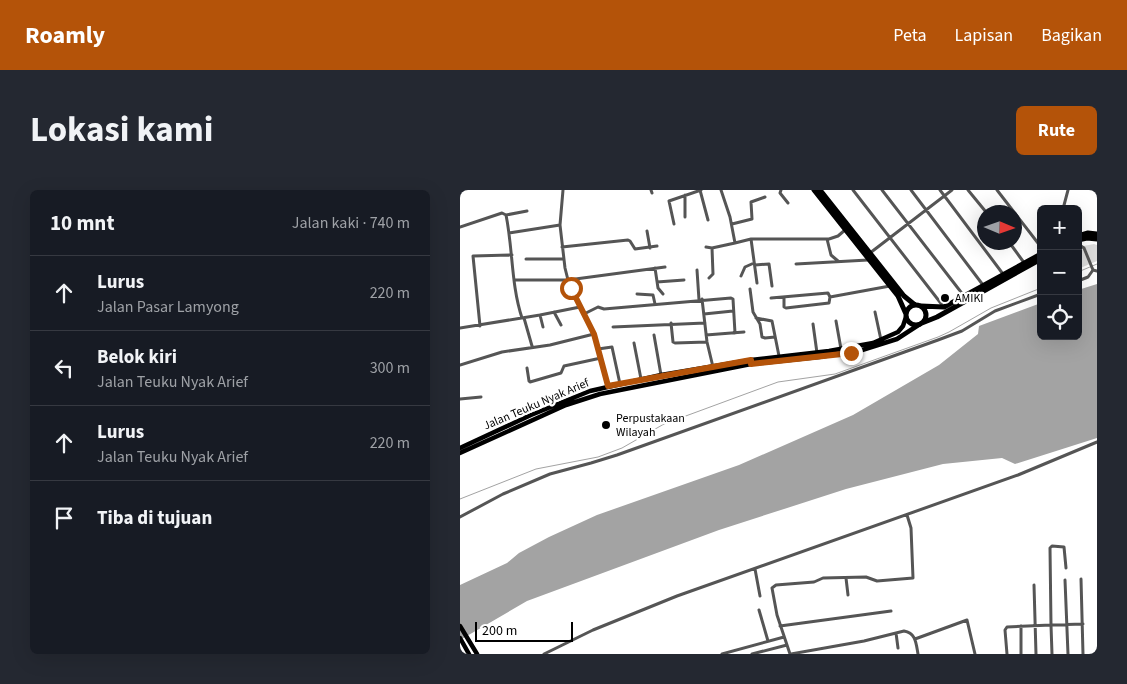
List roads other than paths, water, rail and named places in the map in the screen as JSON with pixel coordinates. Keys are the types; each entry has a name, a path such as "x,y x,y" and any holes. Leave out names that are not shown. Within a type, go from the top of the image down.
{"highway":[{"path":"814,190 890,286 900,300 911,324 921,323 937,317 1037,257"},
{"path":"820,190 904,296 915,305 944,307 1004,275 1037,260"},
{"path":"1082,235 1097,234"},
{"path":"1082,239 1097,239"},
{"path":"906,316 908,309 915,305"},
{"path":"921,306 925,310 926,316 921,323"}],"main road":[{"name":"Jalan Teuku Nyak Arief","path":"460,448 591,396 779,356 817,353 881,340 898,332 903,326 906,316"},
{"name":"Jalan Teuku Nyak Arief","path":"460,452 564,401 608,386 713,367 838,355 871,348 897,339 921,323"},
{"path":"460,626 477,654"},
{"path":"460,638 469,654"}],"street":[{"path":"564,190 560,225 563,259 568,280 594,334 608,386"},
{"path":"674,224 669,201 701,190 708,220"},
{"path":"721,190 732,224 735,243"},
{"path":"780,190 780,193 788,203"},
{"path":"854,190 944,307"},
{"path":"882,190 964,296"},
{"path":"911,190 984,286"},
{"path":"940,190 1004,275"},
{"path":"870,254 952,190"},
{"path":"968,190 980,205"},
{"path":"997,190 1037,242"},
{"path":"1064,205 1068,190"},
{"path":"685,195 685,216"},
{"path":"732,224 752,220 751,202 765,197"},
{"path":"460,227 502,213 506,215 527,211"},
{"path":"506,215 516,295 532,346"},
{"path":"509,233 560,225"},
{"path":"706,247 712,248 751,239 827,239 838,236 845,230"},
{"path":"647,231 650,248"},
{"path":"751,239 757,283"},
{"path":"827,239 831,255 838,261"},
{"path":"562,247 629,240 634,250 658,246"},
{"path":"1082,247 1094,270 1088,277 1082,279"},
{"path":"709,278 713,274 712,248"},
{"path":"1015,250 1025,265"},
{"path":"480,326 473,256 512,255"},
{"path":"526,259 563,259"},
{"path":"796,264 868,260"},
{"path":"741,276 745,267 754,264 769,264 772,286"},
{"path":"515,280 568,280 665,267"},
{"path":"655,268 658,290 663,294"},
{"path":"697,270 700,300 713,367"},
{"path":"657,282 684,280"},
{"path":"830,297 890,286"},
{"path":"750,289 753,312 760,324 763,338 775,337"},
{"path":"771,298 828,293 830,297"},
{"path":"637,294 653,295 655,304"},
{"path":"460,517 503,494 544,476 608,458 938,340 962,331 995,311 1038,295"},
{"path":"784,297 784,307 786,308 829,304 830,297"},
{"path":"584,314 598,307 731,298 735,333"},
{"path":"460,328 480,326 580,306"},
{"path":"704,314 733,311"},
{"path":"554,312 561,326"},
{"path":"875,312 881,340"},
{"path":"540,315 543,327"},
{"path":"756,318 771,320 779,356"},
{"path":"836,321 841,349"},
{"path":"672,323 674,343 707,342"},
{"path":"613,327 705,323"},
{"path":"813,324 817,353"},
{"path":"706,334 744,332"},
{"path":"460,365 502,352 532,346 550,345 594,334"},
{"path":"654,335 662,375"},
{"path":"634,343 641,380"},
{"path":"598,348 612,347 620,384"},
{"path":"527,368 530,382 561,373 564,366 601,358"},
{"path":"460,399 481,398"},
{"path":"544,654 593,630 659,603 908,517 1049,463 1097,442"},
{"path":"908,517 913,578 876,581 866,577 823,578 814,582 773,586 771,590 780,626 790,654 907,632 915,639 918,654"},
{"path":"1052,654 1050,548 1052,546 1064,547 1066,568"},
{"path":"755,569 759,581 760,596"},
{"path":"846,578 848,595"},
{"path":"1081,579 1083,654"},
{"path":"1066,580 1068,654"},
{"path":"1034,585 1036,654"},
{"path":"759,610 768,641"},
{"path":"780,626 892,611"},
{"path":"915,639 967,620 975,654"},
{"path":"1007,654 1005,629 1008,626 1083,624"},
{"path":"1021,626 1021,654"},
{"path":"896,633 898,648"},
{"path":"722,654 784,637"},
{"path":"752,654 787,645"},
{"path":"555,648 557,654"}],"waterway":[{"path":"1082,270 1097,264"},
{"path":"460,499 536,469 598,457 622,448 664,424 778,382 835,374 938,337 991,308 1037,290"}],"place":[{"name":"AMIKI","path":"945,298"},
{"name":"Perpustakaan Wilayah","path":"606,425"}]}
